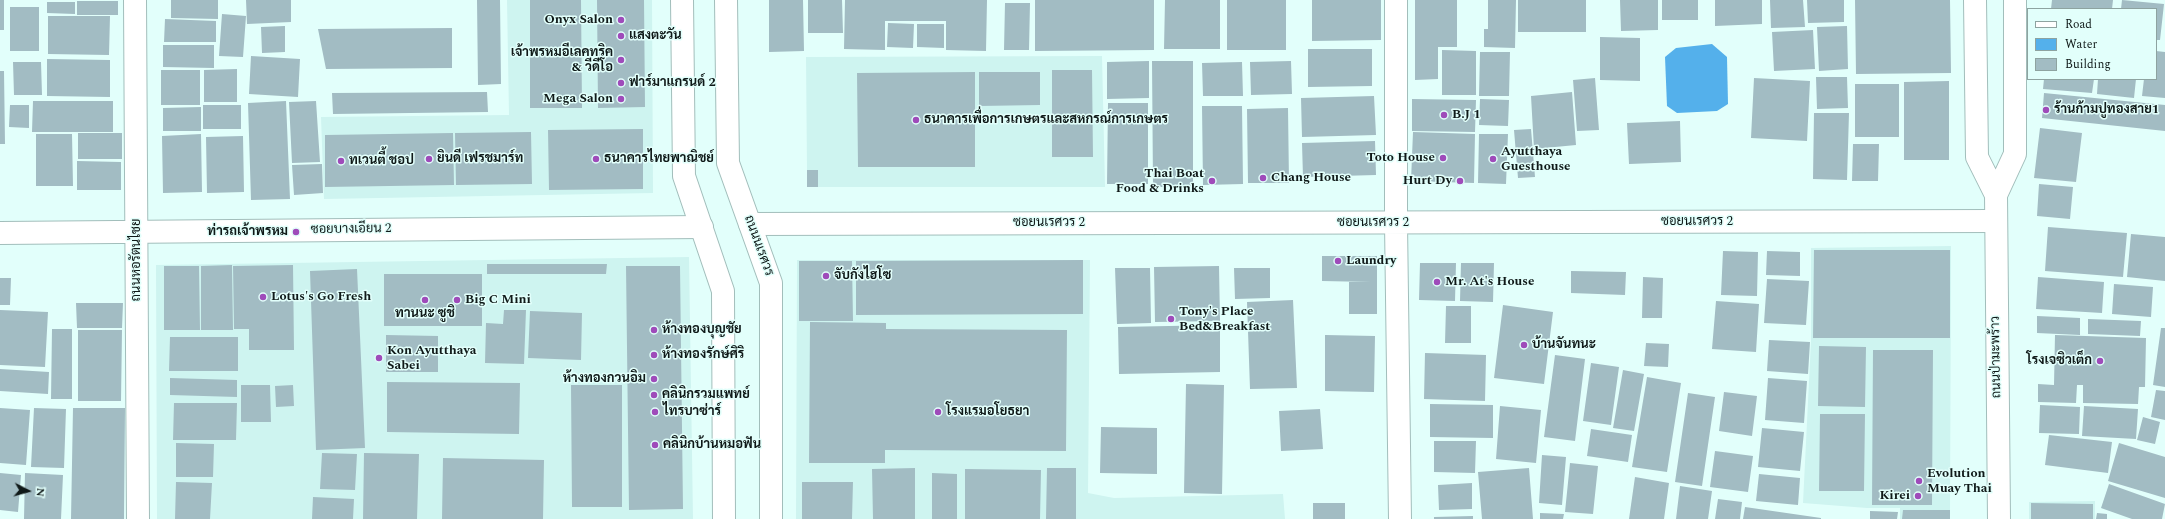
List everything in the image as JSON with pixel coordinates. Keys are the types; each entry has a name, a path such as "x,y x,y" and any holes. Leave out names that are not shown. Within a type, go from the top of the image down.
{"street":[{"name":"ถนนหอรัตนไชย","path":"135,0 138,519"},
{"path":"682,0 684,176 724,291 724,519"},
{"name":"ถนนนเรศวร","path":"726,0 728,163 771,283 771,519"},
{"path":"1396,0 1396,223 1400,519"},
{"name":"ถนนป่ามะพร้าว","path":"1975,0 1977,157 1996,195"},
{"name":"ถนนป่ามะพร้าว","path":"1999,519 1996,195 2015,154 2015,0"},
{"name":"ซอยนเรศวร 2","path":"750,224 1996,221"},
{"name":"ซอยบางเอียน 2","path":"0,233 702,227"}],"shaded area":[{"path":"507,0 652,0 653,193 324,199 321,117 509,115"},
{"path":"1102,56 1105,187 818,187 818,170 807,170 806,57"},
{"path":"1951,246 1950,519 1900,519 1900,508 1867,508 1803,503 1811,341 1811,248"},
{"path":"689,257 693,519 157,519 156,265"},
{"path":"797,260 1090,260 1088,493 1114,498 1283,494 1285,519 796,519"},
{"path":"2095,501 2095,519 2029,519 2029,502"}],"water":[{"path":"1712,44 1727,57 1728,104 1717,111 1677,113 1667,106 1665,57 1676,48"}],"building":[{"path":"0,0 4,0 4,30 0,30"},
{"path":"171,0 218,0 218,19 171,18"},
{"path":"246,0 291,0 291,22 247,24"},
{"path":"477,0 500,0 501,84 478,85"},
{"path":"530,0 581,0 582,108 530,108"},
{"path":"597,0 644,0 645,107 598,108"},
{"path":"769,0 803,0 804,51 769,52"},
{"path":"808,0 842,0 843,33 808,33"},
{"path":"845,0 987,0 986,51 946,50 946,21 885,21 885,50 844,49"},
{"path":"1035,0 1154,0 1154,50 1035,51"},
{"path":"1165,0 1220,0 1220,49 1164,49"},
{"path":"1227,0 1286,0 1286,50 1227,50"},
{"path":"1312,0 1381,0 1381,40 1312,41"},
{"path":"1415,0 1457,0 1457,47 1438,47 1438,79 1415,80"},
{"path":"1488,0 1516,0 1515,48 1484,47 1484,29 1488,29"},
{"path":"1518,0 1586,0 1586,32 1518,32"},
{"path":"1620,0 1658,0 1658,30 1621,31"},
{"path":"1662,0 1698,0 1698,20 1662,20"},
{"path":"1715,0 1762,0 1762,24 1715,26"},
{"path":"1770,0 1803,0 1805,27 1771,28"},
{"path":"1807,0 1844,0 1844,22 1808,23"},
{"path":"1855,0 1950,0 1951,73 1856,74"},
{"path":"2052,0 2113,0 2112,8 2051,8"},
{"path":"2122,0 2164,4 2160,40 2157,40 2157,8 2121,8"},
{"path":"77,1 118,1 118,15 77,15"},
{"path":"47,2 75,2 75,14 47,13"},
{"path":"1005,3 1030,3 1029,50 1004,50"},
{"path":"10,7 39,7 39,51 10,51"},
{"path":"222,14 246,16 243,57 219,56"},
{"path":"48,16 110,16 109,55 48,54"},
{"path":"165,19 216,21 216,42 164,42"},
{"path":"888,23 914,24 913,48 887,47"},
{"path":"917,24 944,24 944,48 917,47"},
{"path":"285,26 285,52 262,53 261,27"},
{"path":"1847,26 1848,69 1819,71 1817,27"},
{"path":"452,28 452,68 326,69 318,29"},
{"path":"1813,30 1815,69 1774,71 1772,32"},
{"path":"1600,37 1640,38 1640,81 1600,80"},
{"path":"163,45 214,45 214,68 163,67"},
{"path":"1308,49 1372,49 1372,86 1308,87"},
{"path":"1442,50 1476,51 1476,95 1442,95"},
{"path":"2157,51 2165,52 2165,98 2142,96 2144,80 2157,80"},
{"path":"1480,52 1510,52 1509,96 1479,96"},
{"path":"251,56 300,59 298,97 249,94"},
{"path":"47,59 110,60 110,97 47,96"},
{"path":"1149,61 1149,98 1107,99 1107,62"},
{"path":"1152,61 1193,61 1193,187 1153,187"},
{"path":"1291,61 1292,94 1251,95 1250,62"},
{"path":"13,62 41,62 42,95 14,95"},
{"path":"1242,62 1243,96 1203,96 1202,63"},
{"path":"237,69 237,102 204,102 204,70"},
{"path":"161,70 200,70 200,105 161,105"},
{"path":"1052,70 1092,70 1093,157 1052,157"},
{"path":"0,71 4,71 5,144 0,144"},
{"name":"ธนาคารเพื่อการเกษตรและสหกรณ์การเกษตร","path":"975,72 975,167 858,167 857,73"},
{"path":"979,72 1040,72 1040,105 979,106"},
{"path":"1816,77 1847,77 1848,108 1817,109"},
{"path":"1595,78 1599,130 1577,131 1573,80"},
{"path":"1754,78 1810,81 1807,141 1751,138"},
{"path":"2044,80 2094,80 2092,93 2043,89"},
{"path":"2098,80 2136,80 2134,98 2097,94"},
{"path":"1949,81 1949,160 1904,160 1904,82"},
{"path":"1855,84 1899,84 1899,137 1855,137"},
{"path":"487,92 488,112 333,114 332,93"},
{"path":"1572,92 1576,145 1534,149 1531,96"},
{"path":"2044,93 2165,105 2165,131 2042,118"},
{"path":"1374,96 1376,135 1302,137 1301,98"},
{"name":"B.J 1","path":"1412,99 1476,100 1475,132 1412,131"},
{"path":"1480,99 1509,100 1508,126 1479,125"},
{"path":"33,101 113,101 113,132 32,132"},
{"path":"286,101 290,199 251,200 248,103"},
{"path":"316,101 320,162 292,163 289,102"},
{"path":"1108,103 1148,103 1148,184 1107,184"},
{"path":"10,105 29,105 29,128 9,127"},
{"path":"203,105 241,105 241,129 203,129"},
{"path":"1202,106 1242,106 1243,184 1203,185"},
{"path":"201,107 201,131 163,131 163,108"},
{"path":"1288,108 1289,183 1248,183 1247,109"},
{"path":"1814,113 1849,113 1847,180 1813,179"},
{"path":"1680,121 1681,162 1629,164 1627,123"},
{"path":"2040,128 2082,133 2076,182 2034,178"},
{"name":"ธนาคารไทยพาณิชย์","path":"643,129 643,189 549,190 548,130"},
{"path":"1531,129 1535,177 1518,178 1514,130"},
{"path":"531,132 532,184 456,185 455,133"},
{"name":"Toto House","path":"1413,132 1475,134 1474,183 1411,181"},
{"path":"78,133 122,133 122,159 78,159"},
{"path":"453,133 454,185 325,187 325,135"},
{"path":"36,134 72,134 73,186 36,186"},
{"path":"201,134 202,192 163,193 162,136"},
{"name":"Ayutthaya Guesthouse","path":"1479,134 1508,134 1506,184 1478,183"},
{"path":"243,136 244,192 207,193 206,137"},
{"path":"1375,141 1376,175 1303,177 1302,143"},
{"path":"1853,144 1879,144 1878,181 1852,181"},
{"path":"77,161 121,162 121,190 77,190"},
{"path":"322,164 323,193 294,195 292,165"},
{"path":"807,170 818,170 818,187 807,187"},
{"path":"2039,184 2073,187 2070,219 2037,216"},
{"path":"2048,227 2127,233 2123,277 2045,271"},
{"path":"2131,234 2165,237 2165,281 2127,277"},
{"path":"1814,250 1950,250 1950,338 1813,338"},
{"path":"1723,251 1758,252 1757,296 1721,295"},
{"path":"1767,251 1800,252 1800,276 1766,275"},
{"path":"1322,256 1377,256 1377,314 1349,314 1349,282 1371,282 1322,281"},
{"path":"1083,260 1083,314 856,315 856,261"},
{"path":"799,261 852,261 853,321 799,321"},
{"name":"Mr. At's House","path":"1420,263 1456,263 1455,301 1419,300"},
{"path":"1461,263 1494,263 1493,302 1460,301"},
{"path":"487,264 607,264 606,274 487,274"},
{"path":"232,265 233,330 201,330 201,266"},
{"name":"Lotus's Go Fresh","path":"293,265 294,350 249,350 249,329 234,329 233,266"},
{"path":"164,266 199,266 200,330 164,330"},
{"path":"626,266 680,266 683,509 629,510"},
{"path":"1219,266 1220,321 1155,322 1154,267"},
{"path":"1115,268 1150,268 1151,323 1117,324"},
{"path":"1234,268 1270,268 1270,298 1235,299"},
{"path":"357,269 365,448 316,450 310,271"},
{"path":"1571,271 1626,272 1625,295 1571,293"},
{"path":"384,274 482,274 482,326 384,326"},
{"path":"1643,277 1663,278 1662,318 1642,318"},
{"path":"2038,277 2104,282 2102,313 2036,309"},
{"path":"0,278 11,278 10,305 0,305"},
{"path":"1767,279 1809,281 1806,325 1764,323"},
{"path":"2114,284 2153,287 2151,317 2112,314"},
{"path":"1293,300 1297,388 1250,389 1247,302"},
{"path":"1716,301 1759,304 1756,352 1712,349"},
{"path":"76,303 123,303 122,328 77,328"},
{"name":"บ้านจันทนะ","path":"1503,305 1553,312 1544,384 1494,378"},
{"path":"1446,306 1471,306 1471,343 1445,343"},
{"path":"0,310 48,312 45,367 0,365"},
{"path":"504,310 526,310 524,364 485,363 486,323 503,324"},
{"path":"530,311 582,313 581,360 528,358"},
{"path":"2037,316 2080,318 2080,335 2037,333"},
{"path":"2088,319 2141,321 2140,336 2088,334"},
{"name":"โรงแรมอโยธยา","path":"810,322 886,323 886,329 1067,330 1066,451 885,450 885,463 809,463"},
{"path":"1220,325 1220,372 1119,374 1118,327"},
{"path":"2161,328 2165,328 2165,387 2153,385"},
{"path":"52,329 72,329 72,399 51,399"},
{"path":"78,330 122,330 121,401 78,401"},
{"path":"386,335 438,336 438,372 386,372"},
{"path":"1325,335 1375,336 1374,392 1325,391"},
{"name":"โรงเจซิวเต็ก","path":"2055,335 2146,338 2145,387 2139,387 2138,404 2083,403 2083,385 2077,385 2076,403 2038,402 2038,384 2054,385"},
{"path":"170,337 238,337 238,371 169,371"},
{"path":"1769,340 1810,342 1808,374 1767,371"},
{"path":"1646,343 1669,344 1668,367 1644,366"},
{"path":"1819,346 1866,347 1865,407 1818,406"},
{"path":"1873,350 1933,350 1932,505 1872,505"},
{"path":"1425,353 1486,355 1485,401 1424,399"},
{"path":"1555,355 1585,359 1575,441 1544,437"},
{"path":"1591,363 1619,367 1611,425 1583,421"},
{"path":"0,369 49,372 48,394 0,391"},
{"path":"1623,370 1644,374 1634,431 1613,428"},
{"path":"1647,377 1681,383 1667,472 1632,467"},
{"path":"170,378 237,380 237,397 170,395"},
{"path":"1768,378 1807,381 1804,423 1765,420"},
{"path":"387,382 520,383 519,434 387,432"},
{"path":"1186,384 1224,385 1222,494 1184,493"},
{"path":"241,385 270,385 271,422 241,422"},
{"path":"293,385 294,406 276,407 275,386"},
{"path":"571,385 622,385 622,507 572,507"},
{"path":"2156,390 2165,391 2165,420 2151,417"},
{"path":"1724,392 1757,396 1752,436 1719,431"},
{"path":"1688,393 1715,397 1702,486 1675,482"},
{"path":"174,403 237,403 236,440 173,440"},
{"path":"1430,404 1493,405 1493,438 1430,437"},
{"path":"2040,405 2080,407 2079,434 2039,433"},
{"path":"1500,406 1541,410 1536,463 1496,459"},
{"path":"2084,406 2138,409 2136,439 2082,436"},
{"path":"0,408 30,410 26,465 0,463"},
{"path":"34,408 66,409 64,468 31,467"},
{"path":"73,408 125,408 124,519 71,519"},
{"path":"1320,409 1323,449 1281,451 1279,411"},
{"path":"1820,414 1865,414 1864,491 1819,491"},
{"path":"2143,417 2160,422 2155,444 2137,440"},
{"path":"1101,427 1157,428 1157,474 1100,473"},
{"path":"1762,428 1804,432 1800,471 1758,467"},
{"path":"1591,429 1632,435 1628,462 1587,456"},
{"path":"2049,435 2112,442 2108,473 2045,465"},
{"path":"1434,441 1476,441 1475,473 1434,472"},
{"path":"176,443 214,444 213,477 176,477"},
{"path":"2119,443 2165,457 2165,498 2108,481"},
{"path":"1715,451 1753,456 1748,492 1710,487"},
{"path":"322,453 357,454 355,490 320,489"},
{"path":"364,453 419,454 417,519 363,519"},
{"path":"1542,455 1566,457 1562,505 1539,503"},
{"path":"443,458 544,460 543,519 442,519"},
{"path":"1570,463 1598,466 1593,514 1565,512"},
{"path":"915,468 915,519 873,519 872,469"},
{"path":"1047,468 1076,468 1076,519 1046,519"},
{"path":"1529,468 1533,519 1482,519 1478,472"},
{"path":"965,469 1041,470 1040,519 965,519"},
{"path":"0,473 21,475 18,512 0,510"},
{"path":"25,473 63,475 61,519 24,519"},
{"path":"932,473 957,474 957,519 932,519"},
{"path":"1759,474 1800,478 1798,505 1756,501"},
{"path":"1635,477 1669,483 1664,519 1629,519"},
{"path":"176,482 212,483 210,519 175,519"},
{"path":"802,482 853,482 852,519 802,519"},
{"path":"1472,483 1472,509 1439,510 1438,485"},
{"path":"2109,484 2165,504 2162,519 2132,519 2101,508"},
{"path":"1680,486 1712,491 1708,519 1676,519"},
{"path":"313,497 354,499 353,519 312,519"},
{"path":"1718,499 1742,502 1740,519 1715,519"},
{"path":"1313,503 1345,503 1345,519 1313,519"},
{"path":"2031,503 2093,504 2093,519 2031,519"},
{"path":"1745,507 1821,518 1821,519 1743,519"},
{"path":"1903,510 1950,510 1950,519 1902,519"},
{"path":"1870,511 1898,512 1897,519 1870,519"},
{"path":"1540,513 1564,514 1563,519 1540,519"},
{"path":"2097,513 2107,514 2107,519 2096,519"},
{"path":"1473,516 1473,519 1434,519 1434,517"}],"place":[{"name":"Onyx Salon","path":"621,20"},
{"name":"แสงตะวัน","path":"621,36"},
{"name":"เจ้าพรหมอีเลคทริค & วีดีโอ","path":"621,60"},
{"name":"ฟาร์มาแกรนด์ 2","path":"621,83"},
{"name":"Mega Salon","path":"621,99"},
{"name":"ร้านก้ามปูทองสาย1","path":"2046,110"},
{"name":"B.J 1","path":"1444,115"},
{"name":"ธนาคารเพื่อการเกษตรและสหกรณ์การเกษตร","path":"916,120"},
{"name":"Toto House","path":"1443,158"},
{"name":"ยินดี เฟรชมาร์ท","path":"429,159"},
{"name":"ธนาคารไทยพาณิชย์","path":"596,159"},
{"name":"Ayutthaya Guesthouse","path":"1493,159"},
{"name":"ทเวนตี้ ชอป","path":"341,161"},
{"name":"Chang House","path":"1263,178"},
{"name":"Thai Boat Food & Drinks","path":"1212,181"},
{"name":"Hurt Dy","path":"1460,181"},
{"name":"ท่ารถเจ้าพรหม","path":"296,232"},
{"name":"Laundry","path":"1338,261"},
{"name":"จับกังไฮโซ","path":"826,276"},
{"name":"Mr. At's House","path":"1437,282"},
{"name":"Lotus's Go Fresh","path":"263,297"},
{"name":"ทานนะ ซูชิ","path":"425,300"},
{"name":"Big C Mini","path":"457,300"},
{"name":"Tony's Place Bed&Breakfast","path":"1171,319"},
{"name":"ห้างทองบุญชัย","path":"654,330"},
{"name":"บ้านจันทนะ","path":"1524,345"},
{"name":"ห้างทองรักษ์ศิริ","path":"654,355"},
{"name":"Kon Ayutthaya Sabei","path":"379,358"},
{"name":"โรงเจซิวเต็ก","path":"2100,361"},
{"name":"ห้างทองกวนอิม","path":"654,379"},
{"name":"คลินิกรวมแพทย์","path":"654,395"},
{"name":"ไทรบาซ่าร์","path":"655,412"},
{"name":"โรงแรมอโยธยา","path":"938,412"},
{"name":"คลินิกบ้านหมอฟัน","path":"655,445"},
{"name":"Evolution Muay Thai","path":"1919,481"},
{"name":"Kirei","path":"1918,496"}]}
